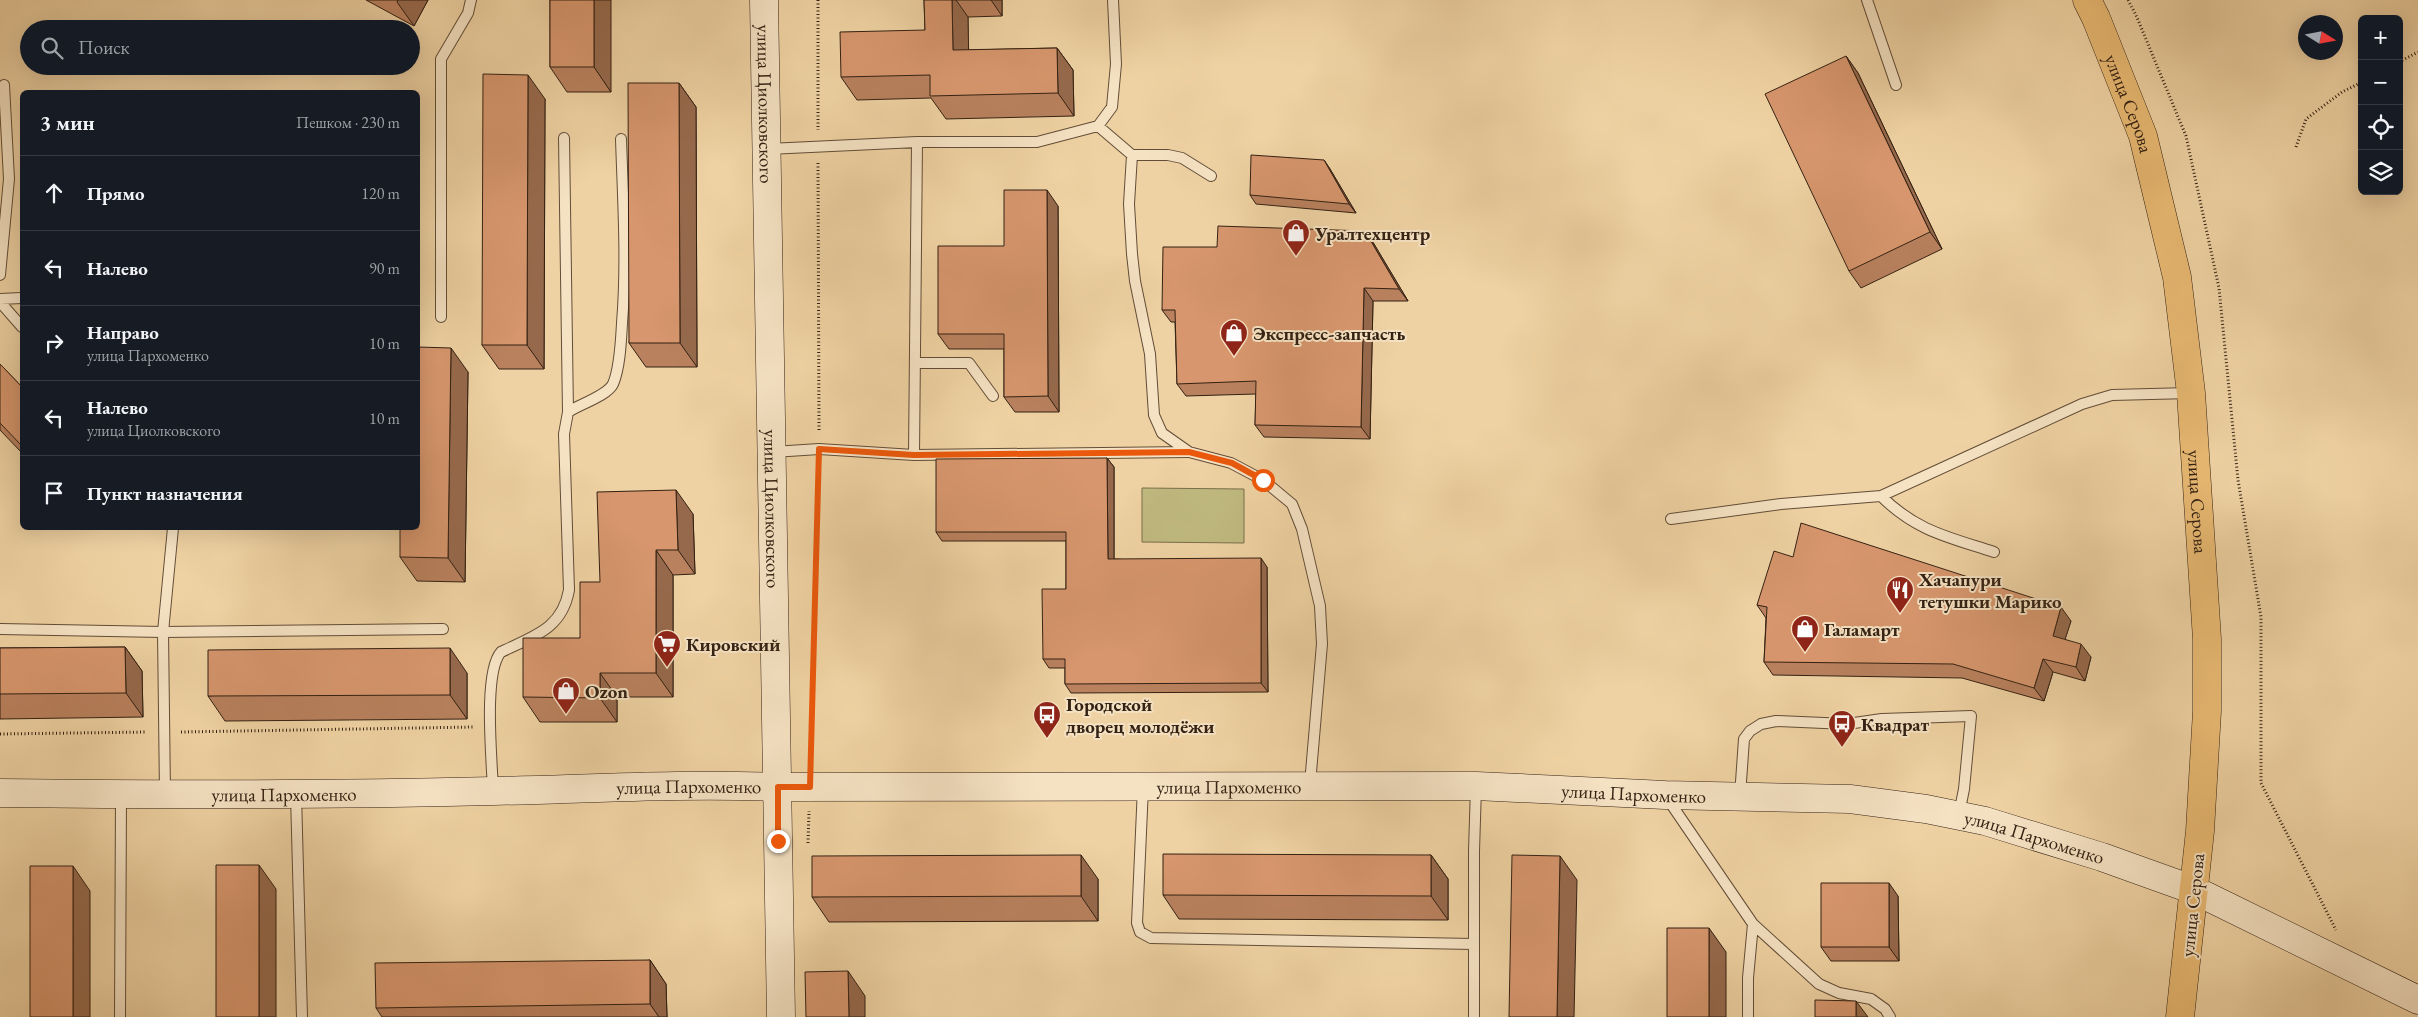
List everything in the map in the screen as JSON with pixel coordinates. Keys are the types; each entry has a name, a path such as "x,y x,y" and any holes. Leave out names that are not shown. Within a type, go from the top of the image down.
{"main road":[{"name":"улица Циолковского","path":"764,0 781,1017"},
{"name":"улица Серова","path":"2087,0 2143,136 2177,277 2191,393 2207,639 2204,777 2180,1017"},
{"name":"улица Пархоменко","path":"0,794 296,794 493,791 714,784 778,787 1310,785 1476,786 1665,795 1850,799 1959,815 2102,857 2194,890 2418,1000"}],"lane":[{"path":"441,317 441,59 468,13 471,0"},
{"path":"766,149 916,142 1037,142 1098,126 1112,107 1116,64 1113,0"},
{"path":"1867,0 1896,85"},
{"path":"0,275 5,180 4,85"},
{"path":"1098,126 1132,155 1168,155 1182,158 1210,176"},
{"path":"493,791 490,697 496,658 501,652 544,630 566,607 569,590 564,434 568,412 564,138"},
{"path":"568,412 580,404 599,396 612,385 621,347 626,279 621,140"},
{"path":"914,455 916,142"},
{"path":"1132,155 1129,204 1132,254 1135,281 1150,354 1154,415 1162,434 1189,452"},
{"path":"0,301 20,298"},
{"path":"0,301 20,326"},
{"path":"915,363 969,364 993,396"},
{"path":"1671,519 1781,504 1881,496 2082,404 2112,395 2191,393"},
{"path":"772,452 819,449 914,455 1189,452 1232,463 1263,480 1292,504 1302,529 1320,606 1322,644 1310,785"},
{"path":"1881,496 1896,510 1928,531 1994,552"},
{"path":"165,794 163,632 173,530"},
{"path":"0,629 163,632 443,628"},
{"path":"1740,796 1744,739 1750,731 1761,724 1776,721 1847,724 1882,718 1971,716 1964,788 1959,815"},
{"path":"1143,786 1137,923 1140,932 1151,938 1474,944"},
{"path":"1474,1017 1476,786"},
{"path":"120,1017 121,794"},
{"path":"296,794 302,1017"},
{"path":"1665,795 1753,924 1819,984 1839,993 1871,999 1879,1003 1890,1017"},
{"path":"1748,1017 1748,978 1753,924"}],"path":[{"path":"808,843 819,449 818,0"},
{"path":"2128,0 2186,136 2219,288 2238,480 2261,617 2262,783 2336,930 2344,934"},
{"path":"2403,60 2418,52"},
{"path":"2296,147 2306,119 2342,92 2358,84"},
{"path":"0,734 491,727"}],"shaded area":[{"path":"1142,488 1244,489 1244,543 1142,542"}],"building":[{"path":"550,0 594,0 594,67 550,67"},
{"path":"924,0 952,0 953,50 1057,48 1058,93 930,96 930,75 841,77 840,32 925,30"},
{"path":"1846,56 1930,232 1849,271 1765,94"},
{"path":"483,74 528,75 527,345 482,345"},
{"path":"628,83 679,83 680,343 629,343"},
{"path":"1251,155 1324,160 1349,204 1250,195"},
{"path":"1004,190 1047,190 1048,396 1004,397 1004,334 938,334 938,246 1004,246"},
{"path":"1218,226 1365,231 1399,289 1364,288 1361,427 1255,425 1256,381 1177,384 1175,310 1162,310 1163,247 1217,247"},
{"path":"420,347 451,348 448,558 400,557 400,530 420,530"},
{"path":"0,364 20,385 20,444 0,423"},
{"path":"1107,458 1108,559 1261,558 1261,683 1065,684 1065,659 1043,659 1042,589 1066,589 1066,532 936,532 936,459"},
{"path":"676,490 678,550 656,550 656,673 600,673 600,698 523,697 523,638 580,638 580,582 600,582 597,492"},
{"path":"1801,523 2061,607 2053,636 2081,644 2076,667 2043,659 2034,688 1953,664 1764,662 1767,607 1757,605 1774,551 1793,557"},
{"path":"125,647 126,693 0,694 0,648"},
{"path":"450,648 450,695 208,696 208,650"},
{"path":"1163,854 1431,855 1431,896 1163,895"},
{"path":"1081,855 1081,896 812,897 812,856"},
{"path":"1512,855 1560,856 1557,1017 1509,1017"},
{"path":"216,865 259,865 259,1017 216,1017"},
{"path":"30,866 73,866 73,1017 30,1017"},
{"path":"1821,883 1889,883 1889,947 1821,947"},
{"path":"1667,928 1709,928 1709,1017 1667,1017"},
{"path":"650,960 650,1004 376,1008 375,963"},
{"path":"848,971 849,1017 806,1017 805,972"},
{"path":"1815,1000 1856,1001 1856,1017 1815,1017"}],"place":[{"name":"Уралтехцентр","path":"1296,257"},
{"name":"Экспресс-запчасть","path":"1234,357"},
{"name":"Хачапури тетушки Марико","path":"1900,614"},
{"name":"Галамарт","path":"1805,653"},
{"name":"Кировский","path":"667,668"},
{"name":"Ozon","path":"566,715"},
{"name":"Городской дворец молодёжи","path":"1047,739"},
{"name":"Квадрат","path":"1842,748"}],"route":[{"path":"778,841 778,787 810,787 819,449 914,455 1189,452 1232,463 1263,480"}]}
